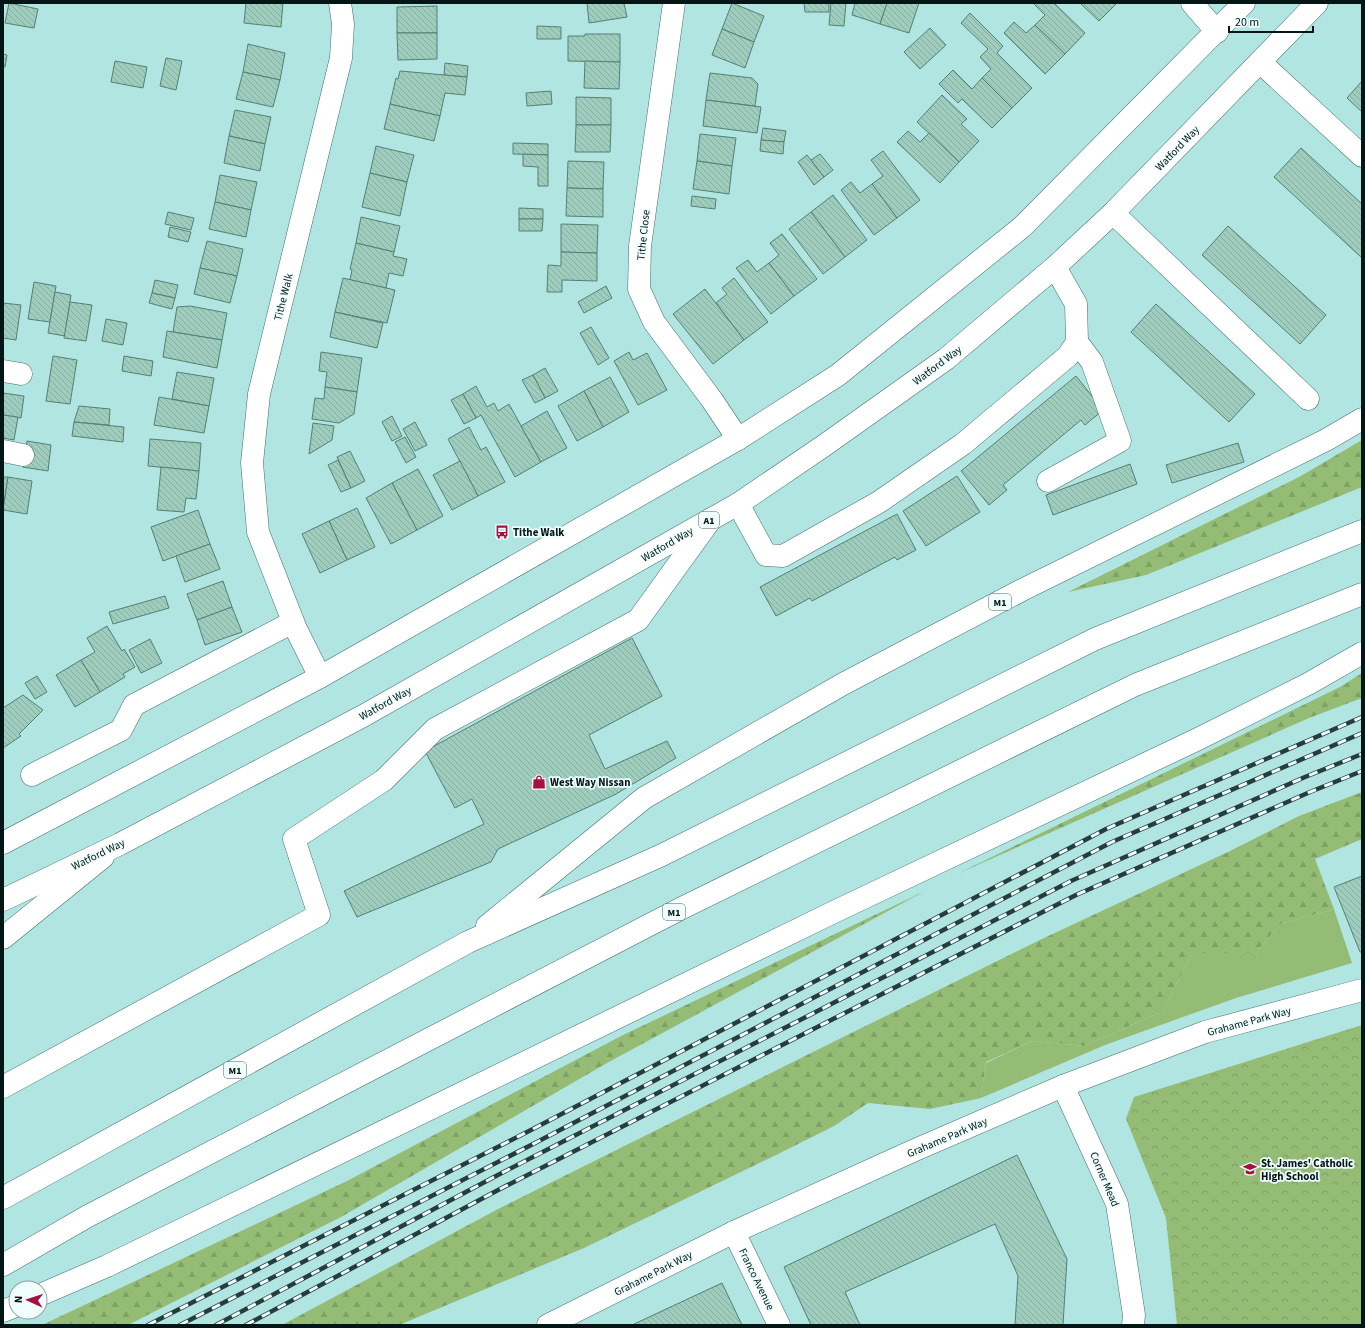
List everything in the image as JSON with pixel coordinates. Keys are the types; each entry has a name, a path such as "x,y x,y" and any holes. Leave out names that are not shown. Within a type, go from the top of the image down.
{"main road":[{"name":"Tithe Walk","path":"320,677 293,622 258,532 252,463 259,394 341,58 343,24 340,3"},
{"name":"Tithe Close","path":"674,3 640,246 639,289 654,322 712,400 738,439"},
{"path":"1192,3 1217,32"},
{"path":"3,843 320,677 738,439 838,375 1022,227 1217,32 1244,3"},
{"name":"Watford Way","path":"3,900 120,844 363,716 738,504 822,447 946,359 1055,267 1113,213 1317,3"},
{"path":"1260,62 1362,156"},
{"path":"1113,213 1308,398"},
{"path":"738,504 766,555 783,556 879,502 963,444 1068,356 1077,342 1076,304 1055,267"},
{"path":"1048,481 1120,441 1092,362 1077,342"},
{"name":"M1","path":"468,942 644,798 843,684 1022,590 1326,440 1362,419"},
{"path":"3,1087 319,915 294,839 384,780 435,729 638,620 711,519"},
{"name":"M1","path":"3,1198 468,942 662,855 1095,639 1362,531"},
{"name":"M1","path":"3,1265 88,1216 724,887 1134,685 1362,594"},
{"path":"32,775 121,730 134,705 293,622"},
{"path":"48,1291 106,1266 836,911 1196,740 1308,684 1362,652"},
{"path":"3,938 120,844"},
{"name":"Grahame Park Way","path":"548,1325 734,1232 915,1150 1063,1086 1205,1032 1362,990"},
{"name":"Corner Mead","path":"1063,1086 1117,1204 1134,1315 1133,1325"},
{"name":"Franco Avenue","path":"734,1232 779,1325"}],"green space":[{"path":"1362,440 1362,487 1146,575 1068,592 1299,477"},
{"path":"1362,673 1362,698 1309,718 957,874 1340,687"},
{"path":"1362,792 1362,839 1315,859 1334,909 1280,924 1256,953 1192,953 1163,1011 1085,1046 1032,1041 986,1062 981,1098 930,1109 868,1103 834,1126 584,1248 399,1325 282,1325 498,1209 823,1047 1044,938 1230,851 1299,816"},
{"path":"925,891 607,1063 341,1217 128,1325 42,1325 347,1181 621,1036"},
{"path":"1334,909 1352,963 1236,998 1105,1045 981,1098 986,1063 1032,1041 1085,1046 1163,1011 1192,953 1256,953 1280,924"},
{"name":"St. James' Catholic High School","path":"1362,1025 1362,1325 1177,1325 1166,1218 1126,1119 1134,1097"}],"building":[{"path":"9,3 38,9 34,28 5,23"},
{"path":"246,3 283,3 281,27 244,23"},
{"path":"587,3 624,3 627,17 589,23"},
{"path":"732,3 764,16 754,42 722,29"},
{"path":"804,3 829,3 829,12 805,12"},
{"path":"831,3 846,3 844,26 829,25"},
{"path":"855,3 887,3 880,24 852,15"},
{"path":"887,3 919,3 909,33 880,24"},
{"path":"1033,3 1054,3 1085,33 1065,54 1035,25 1045,15"},
{"path":"1080,3 1117,3 1099,21"},
{"path":"437,6 437,33 397,33 397,7"},
{"path":"970,13 1003,46 997,53 1032,88 1012,108 982,78 991,69 980,57 988,49 961,23"},
{"path":"1014,22 1026,33 1035,25 1065,54 1045,74 1004,33"},
{"path":"537,26 561,27 561,39 537,39"},
{"path":"930,28 946,45 920,69 904,52"},
{"path":"722,29 754,42 745,68 712,55"},
{"path":"397,33 437,33 437,59 398,60"},
{"path":"585,34 620,34 620,62 568,61 568,36 585,36"},
{"path":"248,44 285,53 280,80 243,72"},
{"path":"3,54 7,55 5,67 3,67"},
{"path":"166,58 182,61 176,90 160,86"},
{"path":"115,61 147,67 143,88 111,82"},
{"path":"585,61 620,62 619,89 584,88"},
{"path":"445,63 468,66 467,77 444,75"},
{"path":"953,70 972,89 982,78 1012,108 992,128 962,99 958,103 939,84"},
{"path":"400,71 467,77 465,95 445,93 440,116 390,104 396,78 398,79"},
{"path":"243,72 280,80 273,107 236,99"},
{"path":"710,73 752,78 758,84 755,106 706,100"},
{"path":"1362,81 1362,112 1347,98"},
{"path":"551,91 552,104 527,106 526,93"},
{"path":"942,95 967,119 961,124 979,141 959,162 917,122"},
{"path":"576,97 611,98 611,125 576,125"},
{"path":"706,100 761,107 757,133 703,126"},
{"path":"390,104 440,116 434,141 384,129"},
{"path":"235,110 271,117 265,144 229,136"},
{"path":"576,125 611,125 610,152 575,152"},
{"path":"763,128 786,131 784,142 761,140"},
{"path":"908,131 920,142 929,133 959,162 940,183 897,142"},
{"path":"700,134 736,138 732,166 697,161"},
{"path":"229,136 265,144 260,171 224,163"},
{"path":"761,140 784,142 783,154 760,151"},
{"path":"513,143 548,144 548,155 513,154"},
{"path":"376,146 414,155 407,182 370,173"},
{"path":"1301,148 1362,204 1362,258 1274,177"},
{"path":"883,151 920,200 897,218 872,184 883,176 871,160"},
{"path":"523,154 548,155 548,186 538,186 538,167 523,166"},
{"path":"820,154 833,170 824,177 811,160"},
{"path":"807,155 824,177 814,185 798,162"},
{"path":"568,161 604,162 603,189 567,188"},
{"path":"697,161 732,166 729,194 693,189"},
{"path":"370,173 407,182 400,216 362,207"},
{"path":"220,175 257,182 251,210 215,202"},
{"path":"851,182 860,193 872,184 897,218 874,235 841,190"},
{"path":"567,188 603,189 603,217 566,216"},
{"path":"833,195 867,240 845,257 811,212"},
{"path":"692,196 716,199 715,209 691,206"},
{"path":"215,202 251,210 246,237 209,229"},
{"path":"519,208 543,209 543,219 519,219"},
{"path":"168,212 194,218 191,230 165,224"},
{"path":"811,212 845,257 823,274 789,229"},
{"path":"361,217 400,226 394,252 356,243"},
{"path":"519,219 543,219 542,231 519,231"},
{"path":"561,224 598,225 597,253 561,252"},
{"path":"1228,226 1326,315 1300,344 1202,255"},
{"path":"170,227 191,232 188,242 168,237"},
{"path":"782,234 817,279 794,296 769,263 779,255 770,243"},
{"path":"207,241 243,249 237,276 200,268"},
{"path":"356,243 394,252 393,256 407,259 403,276 389,273 386,288 350,280 352,270 350,269"},
{"path":"561,252 597,253 597,281 562,280 562,292 547,292 548,265 561,266"},
{"path":"748,260 757,272 769,263 794,296 771,314 736,268"},
{"path":"200,268 237,276 230,303 194,294"},
{"path":"343,278 395,290 387,323 335,312"},
{"path":"734,278 768,322 744,340 716,303 727,294 722,288"},
{"path":"155,280 178,285 175,298 152,293"},
{"path":"34,282 56,286 50,322 28,319"},
{"path":"606,286 612,298 584,313 578,302"},
{"path":"705,289 744,340 713,364 673,314"},
{"path":"55,292 71,295 65,336 48,333"},
{"path":"152,293 175,298 172,309 149,303"},
{"path":"70,302 92,305 86,341 64,338"},
{"path":"3,303 21,305 16,340 3,338"},
{"path":"1156,304 1255,394 1229,422 1131,332"},
{"path":"190,306 227,313 222,340 173,332 177,307"},
{"path":"335,312 383,323 377,348 330,337"},
{"path":"106,319 127,323 123,345 102,341"},
{"path":"591,327 609,358 598,365 580,333"},
{"path":"167,331 222,340 217,368 163,357"},
{"path":"321,352 362,358 357,392 325,387 327,372 319,371"},
{"path":"629,352 633,360 647,353 667,390 638,405 614,361"},
{"path":"53,356 77,360 70,404 46,401"},
{"path":"124,356 153,361 151,376 122,371"},
{"path":"545,368 558,391 545,398 533,375"},
{"path":"177,372 214,378 209,406 172,399"},
{"path":"533,375 545,398 535,403 522,380"},
{"path":"1076,376 1103,410 1085,425 1081,420 1003,485 1007,490 989,505 961,471"},
{"path":"610,377 629,412 603,427 584,391"},
{"path":"476,386 487,407 494,403 498,411 509,404 541,462 515,477 481,415 476,418 463,394"},
{"path":"325,387 357,392 354,414 339,423 312,419 315,398 324,399"},
{"path":"584,391 603,427 577,441 558,406"},
{"path":"3,393 24,396 21,418 3,415"},
{"path":"463,394 476,418 464,424 451,400"},
{"path":"159,397 209,406 204,433 154,425"},
{"path":"79,406 110,409 109,425 74,422"},
{"path":"547,411 567,448 541,462 521,426"},
{"path":"3,415 18,417 14,440 3,438"},
{"path":"392,416 402,436 392,441 382,422"},
{"path":"74,422 124,427 123,442 72,436"},
{"path":"415,422 427,445 415,451 403,429"},
{"path":"313,423 334,426 332,440 309,454"},
{"path":"469,427 481,450 486,447 505,482 478,496 448,439"},
{"path":"405,437 416,457 406,463 395,442"},
{"path":"150,439 201,443 199,471 148,466"},
{"path":"27,441 51,445 48,471 23,467"},
{"path":"1238,443 1244,462 1172,483 1166,465"},
{"path":"350,451 365,481 351,488 337,457"},
{"path":"338,460 351,488 341,492 328,465"},
{"path":"460,461 478,496 452,510 433,475"},
{"path":"1130,464 1137,484 1053,515 1046,495"},
{"path":"161,467 199,471 196,499 186,498 184,512 157,510"},
{"path":"418,469 443,516 417,530 392,483"},
{"path":"957,476 980,512 926,546 903,511"},
{"path":"3,477 8,477 3,510"},
{"path":"8,477 32,481 27,514 3,510"},
{"path":"392,483 417,530 391,544 366,498"},
{"path":"357,508 375,547 347,560 329,521"},
{"path":"198,510 210,544 163,561 151,527"},
{"path":"897,514 916,550 897,560 895,557 812,601 810,598 776,616 760,587"},
{"path":"329,521 347,560 320,573 302,534"},
{"path":"210,544 220,569 185,582 176,556"},
{"path":"223,581 232,607 197,620 187,594"},
{"path":"165,596 169,608 113,624 109,612"},
{"path":"232,607 242,632 205,645 197,620"},
{"path":"107,626 122,651 124,649 135,667 123,674 125,677 100,692 81,660 95,652 87,638"},
{"name":"West Way Nissan","path":"632,638 662,696 589,735 605,769 667,741 676,758 616,794 498,849 491,862 357,917 344,891 484,824 472,799 455,808 425,751"},
{"path":"150,639 162,663 141,673 129,650"},
{"path":"81,660 100,692 75,707 56,675"},
{"path":"37,676 47,692 35,699 25,683"},
{"path":"23,695 43,710 19,734 21,736 3,748 3,708"},
{"path":"1362,876 1362,952 1360,952 1334,887"},
{"path":"1017,1155 1067,1259 1063,1325 1015,1325 1018,1276 995,1224 845,1292 860,1325 811,1325 784,1267"},
{"path":"722,1283 742,1325 632,1325"}],"railway":[{"path":"148,1325 531,1130 1106,829 1362,717"},
{"path":"180,1325 537,1142 1112,842 1362,733"},
{"path":"216,1325 496,1176 1071,881 1305,777 1362,754"},
{"path":"246,1325 500,1189 1076,895 1310,792 1362,771"}],"place":[{"name":"Tithe Walk","path":"502,532"},
{"name":"West Way Nissan","path":"539,782"},
{"name":"St. James' Catholic High School","path":"1250,1169"}]}
